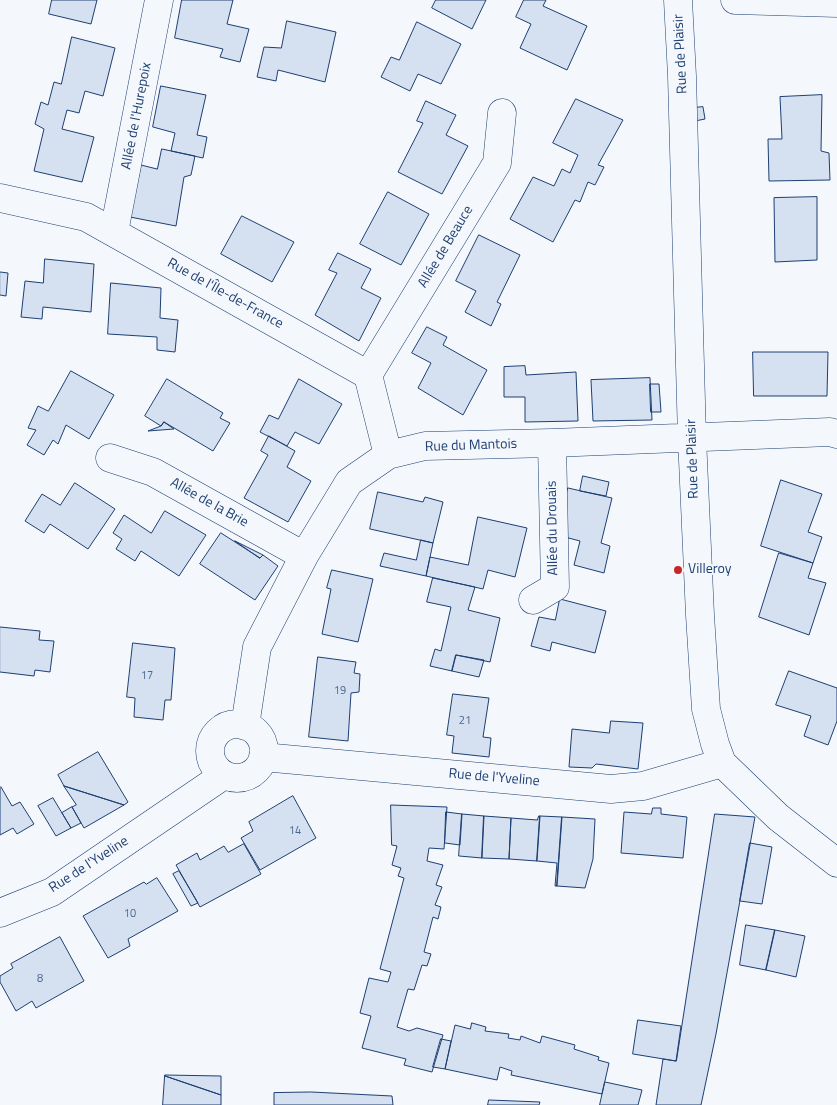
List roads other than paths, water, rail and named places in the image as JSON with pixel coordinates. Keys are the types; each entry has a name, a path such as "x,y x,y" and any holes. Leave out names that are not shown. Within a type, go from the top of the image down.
{"street":[{"name":"Allée de l'Hurepoix","path":"114,232 159,0"},
{"name":"Rue de Plaisir","path":"678,0 682,76 692,438 706,709 722,763 778,817 837,863"},
{"path":"736,0 837,3"},
{"name":"Allée de Beauce","path":"368,375 497,163 502,113"},
{"name":"Rue de l'Île-de-France","path":"0,198 86,217 368,375"},
{"path":"368,375 388,455"},
{"name":"Rue du Mantois","path":"245,726 256,647 304,556 349,482 388,455 425,446 552,444 830,432 837,434"},
{"name":"Allée du Drouais","path":"533,600 555,587 552,444"},
{"name":"Allée de la Brie","path":"110,458 153,472 304,556"},
{"path":"236,724 245,726 259,735 263,743 263,757 258,768 251,775 233,778 224,775 213,763 210,754 211,746 214,738 220,731 236,724"},
{"name":"Rue de l'Yveline","path":"263,757 612,789 644,786 722,763"},
{"name":"Rue de l'Yveline","path":"0,913 52,892 224,775"}],"place":[{"name":"Villeroy","path":"678,570"}]}
